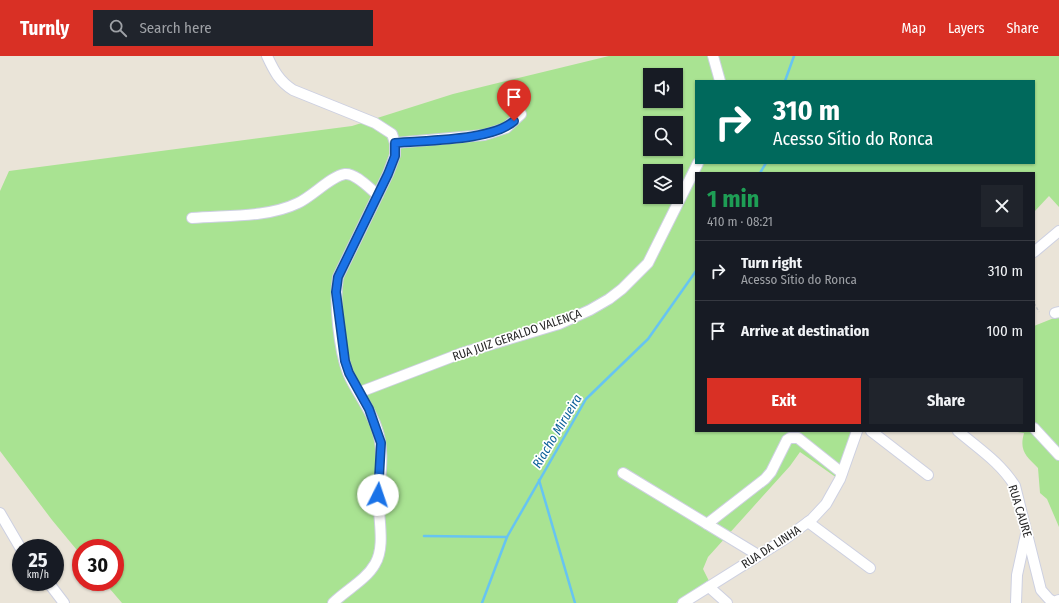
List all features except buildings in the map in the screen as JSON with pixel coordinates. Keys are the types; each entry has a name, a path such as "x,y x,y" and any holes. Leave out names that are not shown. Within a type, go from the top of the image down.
{"street":[{"path":"267,56 276,76 282,83 293,90 375,123 389,132 395,143 395,156 378,195 338,277 336,292 345,361 349,373 360,392 377,429 381,443 378,495 380,552 376,563 371,570 333,603"},
{"path":"713,56 720,80"},
{"path":"395,143 484,135 506,128 522,114"},
{"name":"RUA JUIZ GERALDO VALENÇA","path":"360,392 462,354 559,324 590,310 609,299 622,289 648,263 698,164"},
{"path":"192,218 258,213 285,208 310,197 334,179 345,174 355,177 378,195"},
{"path":"1035,251 1059,231"},
{"path":"1035,429 1059,455"},
{"name":"RUA DA LINHA","path":"683,603 758,556 808,522 826,504 842,473 857,432"},
{"path":"872,432 928,475"},
{"name":"RUA CAURE","path":"959,432 994,459 1006,472 1015,486 1041,590 1054,602 1059,600"},
{"path":"707,524 765,479 771,472 787,440 790,438 798,438 842,473"},
{"path":"622,473 758,556"},
{"path":"0,513 16,539"},
{"path":"808,522 870,568"},
{"path":"1016,603 1017,574 1027,530"},
{"path":"709,587 727,603"},
{"path":"55,591 64,603"}],"path":[{"path":"1035,305 1039,312"}],"green space":[{"path":"609,56 1059,56 1059,207 1049,196 1035,211 1035,172 695,172 695,432 852,432 837,478 800,452 790,466 708,557 703,569 709,581 681,598 676,603 122,603 112,591 124,591 124,539 72,539 72,544 0,451 0,191 9,171 352,126 453,94"},
{"path":"1059,316 1059,527 1047,499 1040,493 1038,468 1023,449 1022,444 1024,433 1018,432 1035,432 1035,326"}],"waterway":[{"name":"Riacho Mirueira","path":"785,80 794,56"},
{"name":"Riacho Mirueira","path":"761,172 765,164"},
{"name":"Riacho Mirueira","path":"482,603 507,537 586,399 648,339 695,272"},
{"path":"539,480 575,603"},
{"path":"424,536 507,537"}],"route":[{"path":"378,495 382,459 381,443 369,409 349,373 345,361 336,305 338,277 388,174 395,156 395,143 484,135 506,128 514,121"}]}
